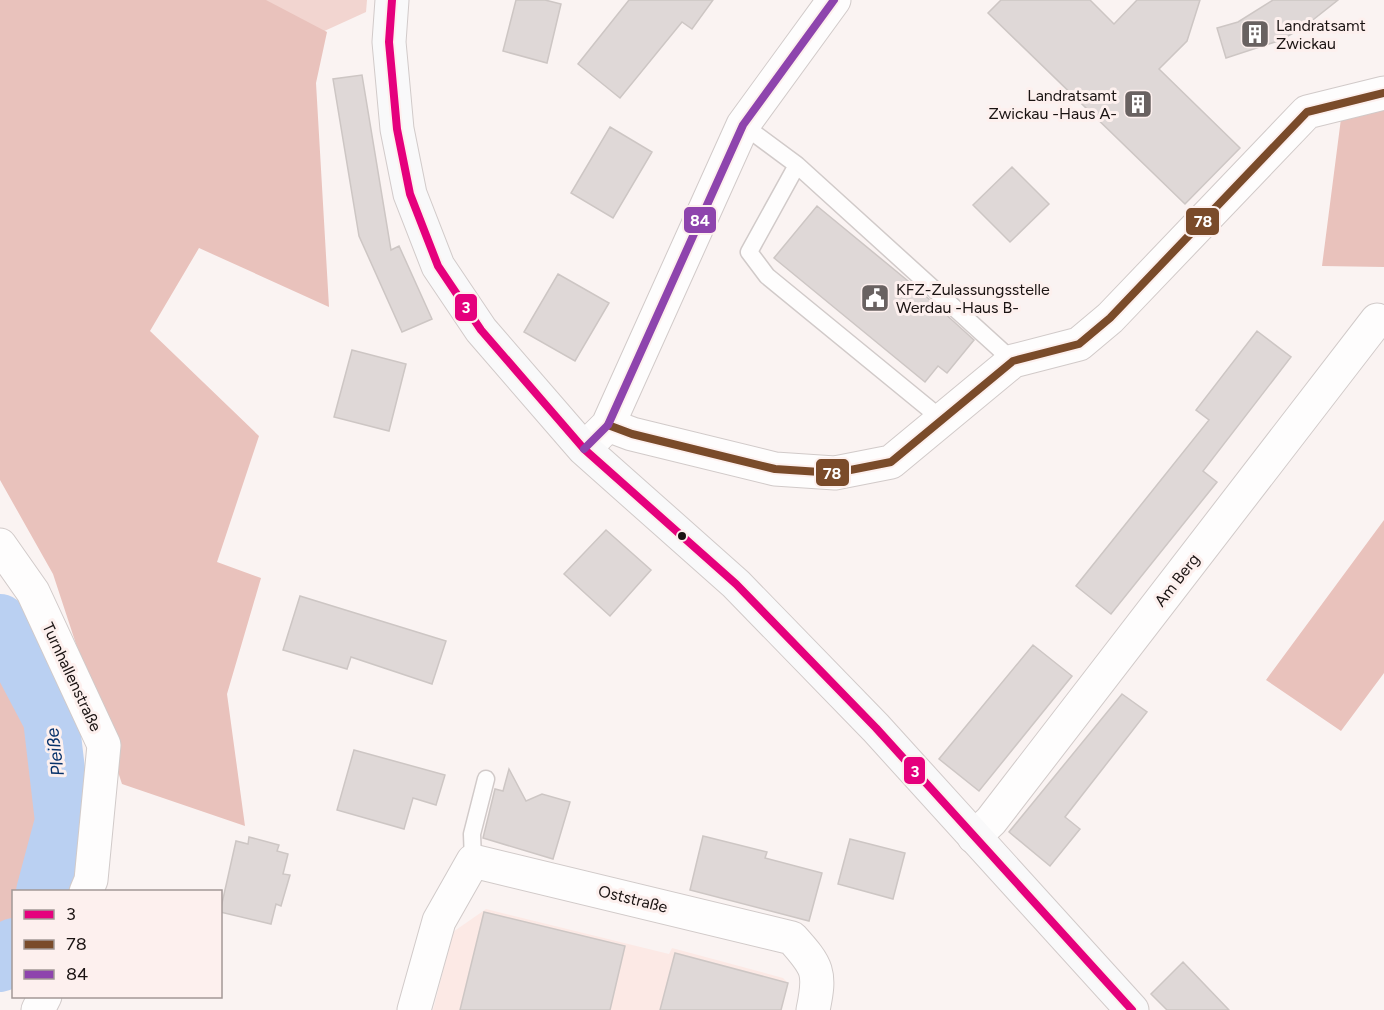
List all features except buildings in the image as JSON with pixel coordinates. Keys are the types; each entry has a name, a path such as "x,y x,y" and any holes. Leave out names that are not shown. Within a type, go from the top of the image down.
{"street":[{"path":"392,0 389,42 397,129 410,194 438,266 481,330 584,449 736,584 876,728 1132,1010"},
{"path":"584,449 608,425 743,125 834,0"},
{"path":"608,425 632,434 775,469 835,473 891,462 944,421 1013,361 1078,344 1094,331 1307,112 1384,93"},
{"name":"Am Berg","path":"974,837 991,821 1377,320"},
{"name":"Turnhallenstraße","path":"0,545 33,592 104,745 91,880 86,890"},
{"path":"414,1010 439,921 473,861"},
{"name":"Oststraße","path":"473,861 792,938 810,958 819,982 813,1010"}],"lane":[{"path":"743,125 797,165 1013,361"},
{"path":"797,165 748,252 767,276 944,421"},
{"path":"473,861 472,834 486,779"}],"shaded area":[{"path":"0,0 266,0 327,32 316,83 329,307 199,248 150,331 259,436 217,562 261,578 227,694 245,826 122,784 53,574 0,480"},
{"path":"262,0 367,0 366,12 320,33"},
{"path":"1384,93 1384,267 1322,266 1343,103"},
{"path":"1384,520 1384,673 1341,731 1266,680"},
{"path":"0,622 51,719 63,821 44,890 12,890 12,947 0,964"},
{"path":"486,909 669,954 672,948 783,978 788,983 781,1010 433,1010 453,932"}],"waterway":[{"name":"Pleiße","path":"0,622 51,719 63,821 45,890"},
{"name":"Pleiße","path":"0,964 12,949"}],"transit line":[{"name":"3","path":"392,0 389,42 397,129 410,194 438,266 481,330 584,449 736,584 876,728 1132,1010"},
{"name":"84","path":"584,449 608,425 743,125 834,0"},
{"name":"78","path":"608,425 632,434 775,469 835,473 891,462 1013,361 1079,344 1110,318 1307,112 1384,93"}],"place":[{"name":"Landratsamt Zwickau","path":"1255,34"},
{"name":"Landratsamt Zwickau -Haus A-","path":"1138,104"},
{"name":"KFZ-Zulassungsstelle Werdau -Haus B-","path":"875,298"}]}
